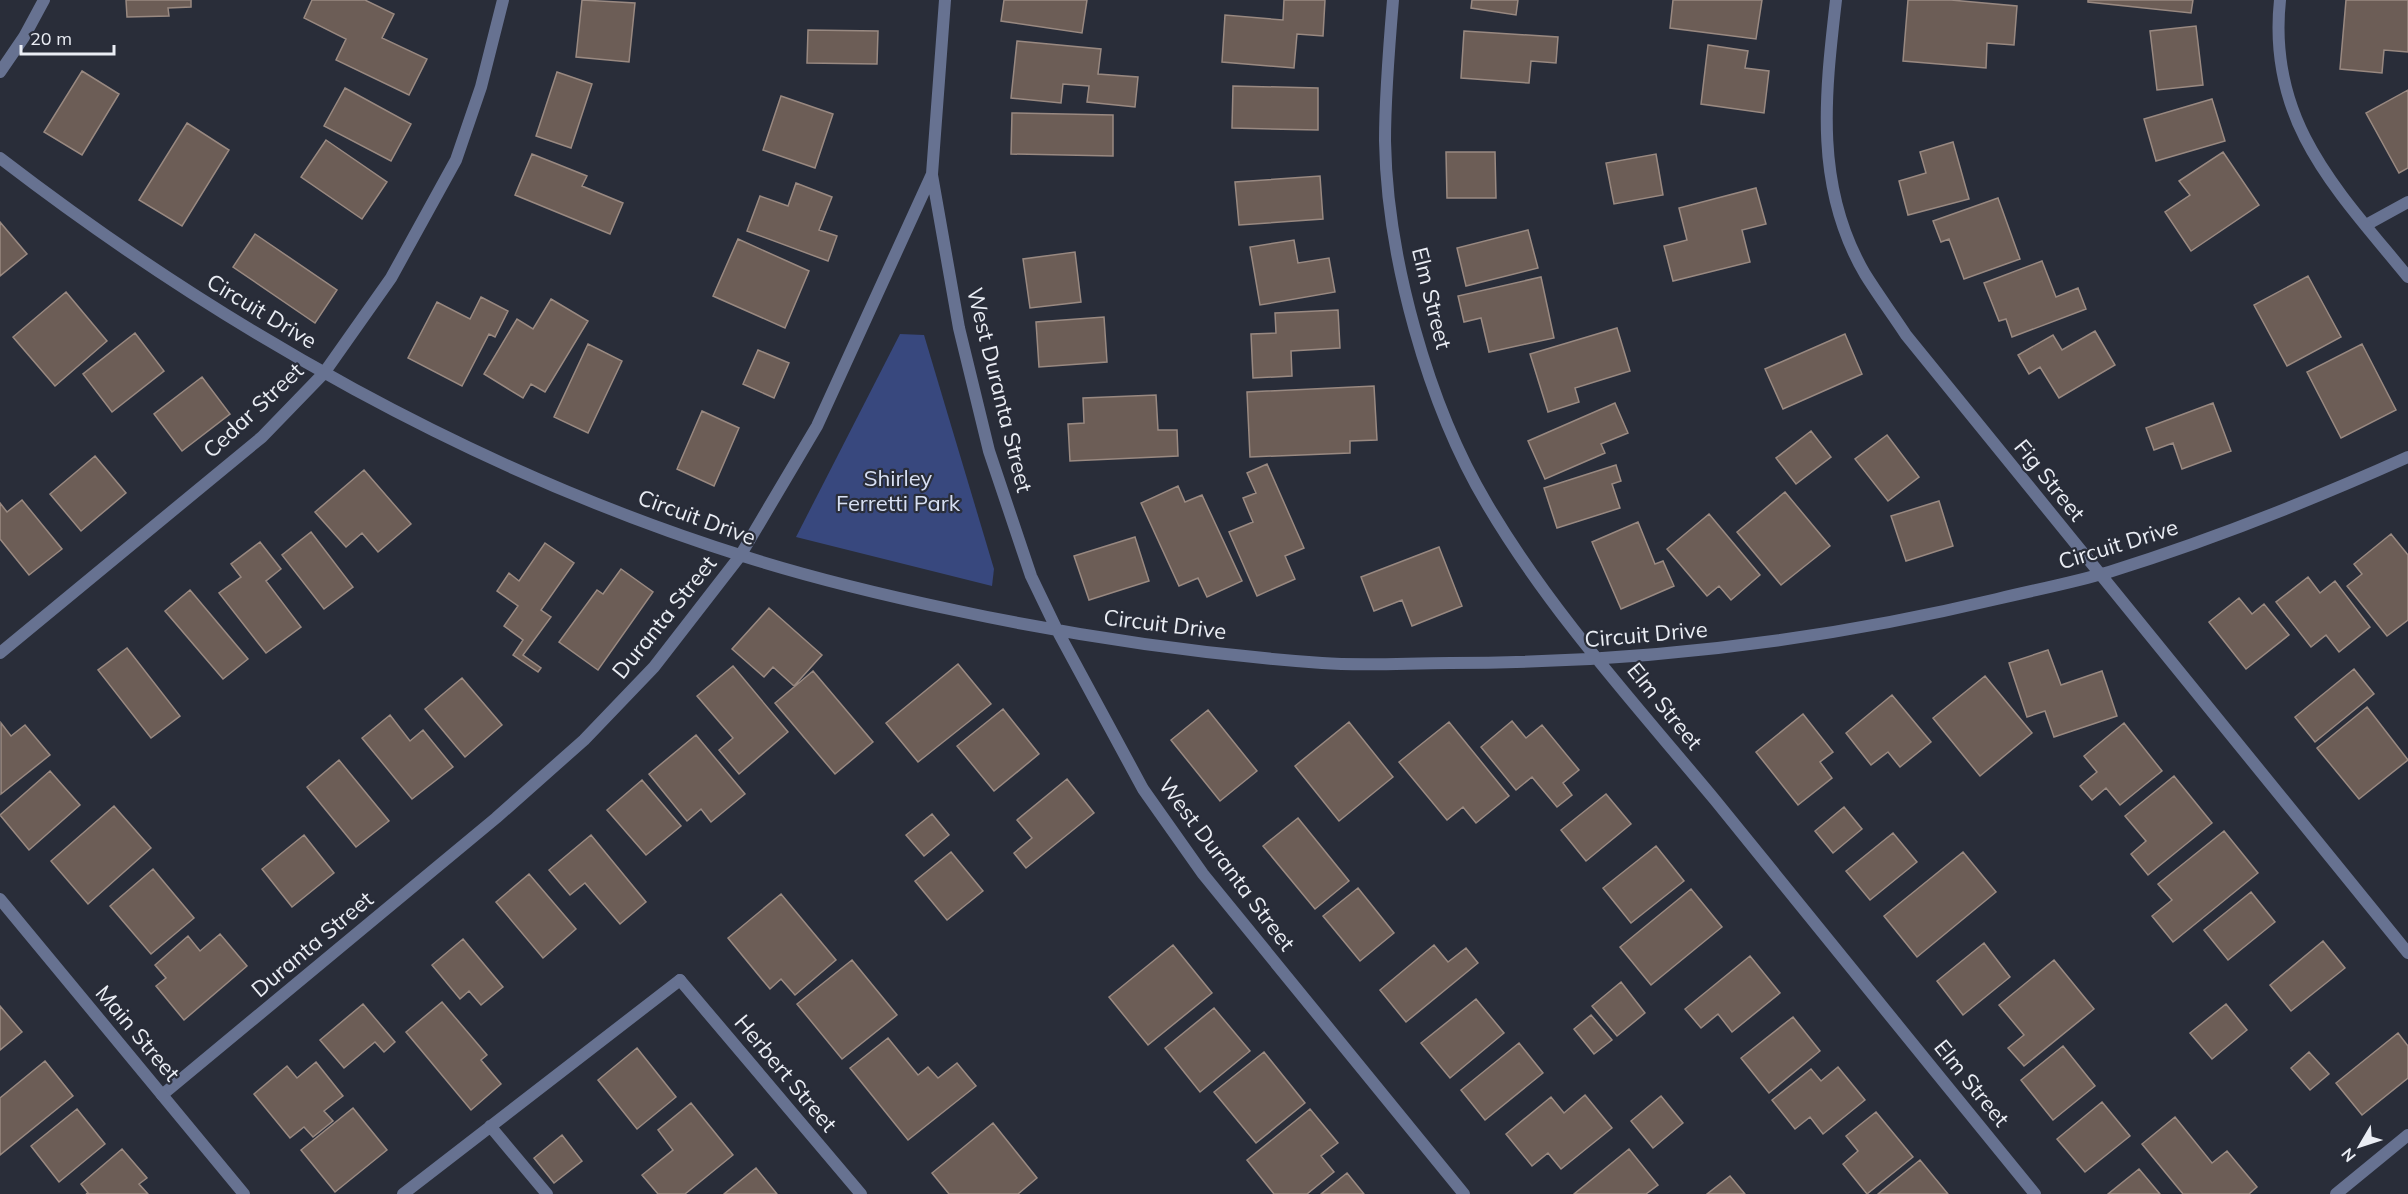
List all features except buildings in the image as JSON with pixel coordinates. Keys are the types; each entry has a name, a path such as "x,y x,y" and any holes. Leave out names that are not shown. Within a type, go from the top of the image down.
{"street":[{"path":"0,72 24,38 44,0"},
{"name":"Cedar Street","path":"0,652 262,437 324,373 391,278 431,210 456,160 481,87 503,0"},
{"name":"Duranta Street","path":"162,1095 487,825 584,740 654,667 740,556 817,426 932,174 945,0"},
{"name":"Elm Street","path":"1393,0 1387,66 1385,143 1392,218 1404,281 1434,388 1459,451 1486,502 1525,563 1600,660 2036,1194"},
{"name":"Fig Street","path":"1836,0 1825,97 1826,155 1839,212 1864,272 1906,335 2408,953"},
{"path":"2280,0 2277,23 2282,70 2290,110 2308,148 2408,277"},
{"name":"Circuit Drive","path":"0,158 96,230 164,275 324,373 470,447 565,489 740,556 890,596 1138,644 1327,663 1526,663 1686,654 1920,618 2100,575 2255,521 2408,457"},
{"name":"West Duranta Street","path":"932,174 959,328 989,451 1030,576 1057,630 1143,789 1203,874 1464,1194"},
{"path":"2366,225 2408,202"},
{"name":"Main Street","path":"0,899 244,1194"},
{"name":"Herbert Street","path":"490,1126 680,980 861,1194"},
{"path":"403,1194 490,1126 547,1194"},
{"path":"2336,1194 2408,1135"}],"green space":[{"name":"Shirley Ferretti Park","path":"900,334 924,335 994,569 992,586 796,537"}]}
